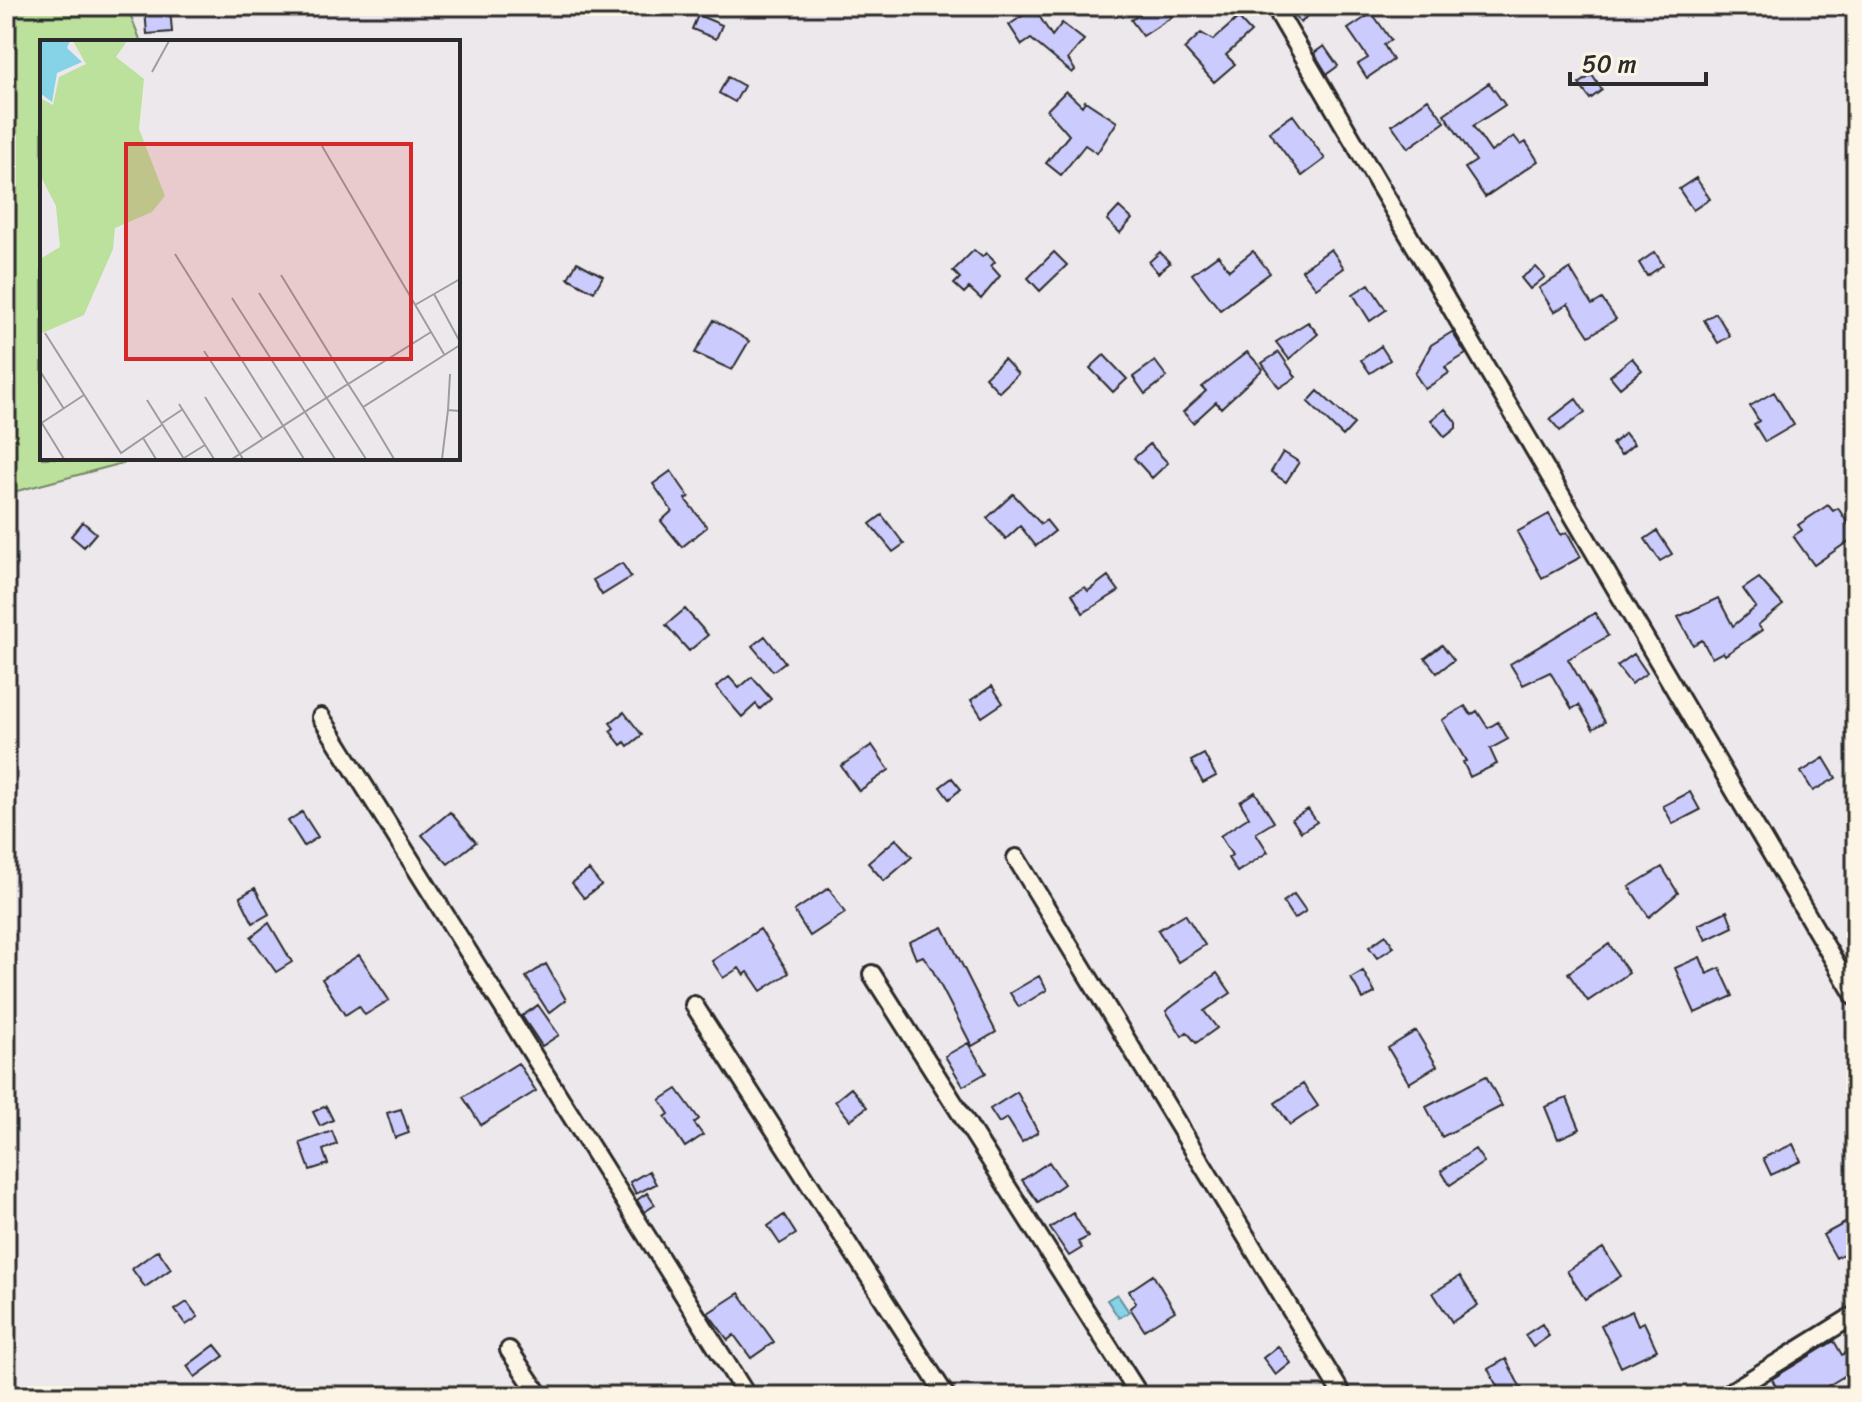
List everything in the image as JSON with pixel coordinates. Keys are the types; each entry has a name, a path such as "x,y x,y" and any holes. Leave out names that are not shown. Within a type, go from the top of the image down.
{"street":[{"path":"1280,16 1856,998"},
{"path":"321,717 747,1396"},
{"path":"1016,858 1343,1396"},
{"path":"872,974 1140,1396"},
{"path":"694,1005 946,1396"},
{"path":"1724,1396 1856,1314"},
{"path":"509,1350 540,1396"}],"green space":[{"path":"6,6 127,6 140,40 40,40 40,460 134,460 6,494"}],"water":[{"path":"1117,1294 1129,1312 1119,1318 1107,1300"}],"building":[{"path":"1151,6 1164,6 1172,17 1143,36 1131,20"},
{"path":"1284,6 1316,6 1301,23"},
{"path":"170,7 172,32 147,34 145,10"},
{"path":"1034,8 1052,36 1062,23 1084,40 1068,59 1075,70 1072,73 1031,39 1022,45 1009,25"},
{"path":"1372,13 1391,40 1384,45 1393,60 1367,78 1358,64 1368,58 1348,29"},
{"path":"698,15 722,25 716,39 692,29"},
{"path":"1238,18 1251,32 1226,55 1235,64 1214,82 1184,49 1201,33 1213,40"},
{"path":"1324,46 1338,66 1327,74 1314,53"},
{"path":"1592,75 1602,90 1590,99 1579,84"},
{"path":"728,77 744,86 735,102 719,93"},
{"path":"1489,83 1505,105 1473,126 1491,152 1514,136 1521,145 1526,142 1538,161 1485,197 1465,168 1476,161 1444,114"},
{"path":"1066,91 1082,106 1085,101 1117,122 1097,153 1085,145 1061,175 1046,163 1069,135 1047,110"},
{"path":"1428,99 1445,122 1408,148 1392,125"},
{"path":"1293,115 1325,159 1302,176 1269,132"},
{"path":"1696,178 1710,199 1693,210 1679,189"},
{"path":"1119,207 1132,219 1120,233 1107,220"},
{"path":"1331,249 1344,268 1316,288 1302,270"},
{"path":"974,250 982,257 986,253 995,262 991,266 1000,276 981,299 969,288 964,293 954,284 960,278 953,271"},
{"path":"1253,251 1270,273 1220,310 1192,274 1218,255 1229,270"},
{"path":"1054,252 1067,265 1040,291 1028,278"},
{"path":"1160,252 1170,263 1158,273 1149,262"},
{"path":"1655,252 1663,265 1647,276 1639,263"},
{"path":"577,262 603,276 594,292 568,278"},
{"path":"1536,267 1545,277 1530,289 1521,278"},
{"path":"1570,269 1592,305 1602,299 1616,319 1589,336 1568,304 1554,312 1539,288"},
{"path":"1369,284 1386,310 1370,321 1353,294"},
{"path":"1716,313 1730,336 1718,343 1704,320"},
{"path":"714,320 749,341 732,370 695,353"},
{"path":"1308,322 1318,334 1289,359 1276,342"},
{"path":"1452,332 1466,354 1445,367 1449,373 1425,389 1415,374 1431,345"},
{"path":"1381,346 1390,360 1370,373 1361,360"},
{"path":"1247,352 1263,369 1221,408 1216,402 1193,423 1183,412 1206,391 1202,387"},
{"path":"1279,352 1296,377 1279,388 1262,363"},
{"path":"1104,355 1127,379 1113,392 1090,368"},
{"path":"1632,358 1642,370 1620,388 1610,376"},
{"path":"1004,359 1018,374 999,392 985,377"},
{"path":"1155,361 1167,377 1145,394 1133,377"},
{"path":"1318,391 1354,424 1343,436 1308,402"},
{"path":"1774,392 1794,425 1765,442 1754,424 1759,421 1750,406"},
{"path":"1576,399 1585,412 1560,431 1550,419"},
{"path":"1445,409 1456,422 1456,428 1445,437 1431,420"},
{"path":"1625,433 1634,444 1621,455 1612,444"},
{"path":"1150,444 1168,463 1152,478 1134,458"},
{"path":"1283,452 1299,462 1286,482 1271,472"},
{"path":"671,471 689,497 685,499 707,527 682,547 661,521 672,511 653,484"},
{"path":"1013,494 1041,524 1046,520 1055,531 1036,546 1020,526 1006,539 987,518"},
{"path":"1828,505 1833,511 1838,508 1856,536 1814,565 1793,536 1802,530 1798,525"},
{"path":"1549,514 1561,535 1567,532 1581,557 1542,578 1517,532"},
{"path":"882,515 904,544 893,552 870,524"},
{"path":"83,522 96,533 84,547 71,536"},
{"path":"1657,531 1672,554 1660,561 1645,539"},
{"path":"622,563 631,577 602,595 593,580"},
{"path":"1108,576 1119,591 1083,613 1072,594 1085,587 1088,591"},
{"path":"1759,578 1783,605 1758,625 1762,630 1725,655 1723,652 1712,658 1702,640 1693,645 1678,617 1718,598 1733,626 1756,607 1743,589"},
{"path":"685,609 708,635 689,651 666,625"},
{"path":"1595,613 1608,636 1568,659 1605,722 1593,729 1579,705 1572,709 1550,672 1523,685 1510,664"},
{"path":"765,636 785,662 773,671 752,646"},
{"path":"1442,645 1454,660 1437,673 1425,658"},
{"path":"1634,654 1647,673 1631,684 1617,666"},
{"path":"729,677 739,688 752,677 771,699 760,709 756,704 742,717 716,687"},
{"path":"992,686 1003,703 982,717 971,700"},
{"path":"1465,706 1471,715 1477,711 1488,728 1498,722 1508,739 1490,749 1497,764 1470,777 1463,762 1466,761 1442,720"},
{"path":"624,712 642,735 628,746 625,742 621,745 610,731 614,728 610,723"},
{"path":"872,745 889,770 859,791 841,766"},
{"path":"1204,754 1216,776 1203,783 1191,761"},
{"path":"1824,758 1836,778 1813,791 1801,772"},
{"path":"952,778 961,789 949,799 940,787"},
{"path":"1255,792 1274,822 1256,833 1268,852 1237,872 1228,858 1232,855 1220,836 1249,817 1240,802"},
{"path":"1690,792 1700,810 1673,824 1663,806"},
{"path":"1308,809 1317,822 1301,832 1292,819"},
{"path":"302,812 318,837 304,846 288,821"},
{"path":"450,812 476,842 448,864 422,835"},
{"path":"896,839 912,857 884,881 868,863"},
{"path":"1662,867 1678,893 1649,917 1629,887"},
{"path":"589,870 601,885 584,898 572,883"},
{"path":"255,888 269,914 253,923 240,897"},
{"path":"829,888 845,913 810,936 794,911"},
{"path":"1294,894 1306,911 1294,919 1283,902"},
{"path":"1727,911 1733,927 1706,940 1698,925"},
{"path":"1185,914 1205,945 1178,962 1158,930"},
{"path":"269,923 292,962 276,972 251,937"},
{"path":"943,927 996,1032 972,1046 933,971 923,956 916,959 909,942"},
{"path":"760,929 789,973 761,991 748,972 744,975 739,968 723,978 712,961"},
{"path":"1386,935 1394,947 1377,958 1369,947"},
{"path":"1609,944 1629,973 1588,1001 1568,973"},
{"path":"359,955 389,1000 365,1015 359,1006 345,1015 322,979"},
{"path":"1700,957 1707,974 1720,968 1733,996 1695,1013 1675,968"},
{"path":"546,964 566,1000 549,1013 526,977"},
{"path":"1363,971 1375,993 1363,999 1351,978"},
{"path":"1217,973 1231,993 1204,1011 1217,1028 1196,1043 1187,1032 1182,1036 1166,1011"},
{"path":"1039,976 1047,990 1019,1007 1010,993"},
{"path":"538,1005 559,1035 542,1046 522,1016"},
{"path":"1416,1031 1437,1066 1409,1083 1388,1048"},
{"path":"968,1043 986,1073 963,1086 945,1056"},
{"path":"518,1063 536,1091 481,1125 463,1097"},
{"path":"1486,1076 1502,1106 1442,1137 1426,1107"},
{"path":"1303,1084 1318,1106 1290,1125 1275,1103"},
{"path":"851,1088 867,1107 850,1120 835,1101"},
{"path":"677,1089 699,1119 694,1123 703,1135 685,1147 665,1117 669,1114 660,1100"},
{"path":"1017,1092 1038,1132 1022,1142 1007,1118 999,1123 990,1109"},
{"path":"1567,1098 1580,1129 1558,1139 1545,1107"},
{"path":"326,1106 333,1120 320,1126 313,1112"},
{"path":"401,1109 409,1133 395,1138 387,1113"},
{"path":"332,1131 337,1144 323,1150 328,1164 310,1170 300,1143"},
{"path":"1793,1144 1801,1161 1771,1175 1763,1158"},
{"path":"1475,1149 1484,1162 1450,1185 1441,1171"},
{"path":"1049,1162 1064,1184 1038,1202 1022,1180"},
{"path":"649,1171 656,1184 636,1194 630,1182"},
{"path":"647,1193 655,1205 644,1212 637,1200"},
{"path":"1073,1213 1088,1237 1078,1242 1082,1248 1069,1256 1050,1228"},
{"path":"784,1215 796,1234 780,1244 768,1226"},
{"path":"1856,1217 1856,1247 1836,1258 1823,1235"},
{"path":"1603,1248 1621,1276 1585,1299 1567,1271"},
{"path":"158,1250 171,1269 145,1287 132,1269"},
{"path":"1153,1275 1175,1311 1144,1330 1130,1308 1136,1303 1129,1291"},
{"path":"1460,1276 1478,1305 1452,1322 1433,1293"},
{"path":"739,1293 774,1342 751,1358 734,1335 728,1340 708,1313"},
{"path":"187,1302 198,1317 186,1325 175,1310"},
{"path":"1632,1311 1638,1325 1644,1322 1657,1350 1621,1367 1601,1325"},
{"path":"1542,1324 1549,1336 1533,1347 1525,1335"},
{"path":"1834,1341 1842,1355 1856,1347 1856,1369 1811,1396 1784,1396 1777,1389 1772,1379"},
{"path":"215,1345 224,1356 195,1377 187,1366"},
{"path":"1278,1346 1291,1363 1276,1375 1263,1358"},
{"path":"1506,1359 1527,1396 1502,1396 1488,1369"}]}
